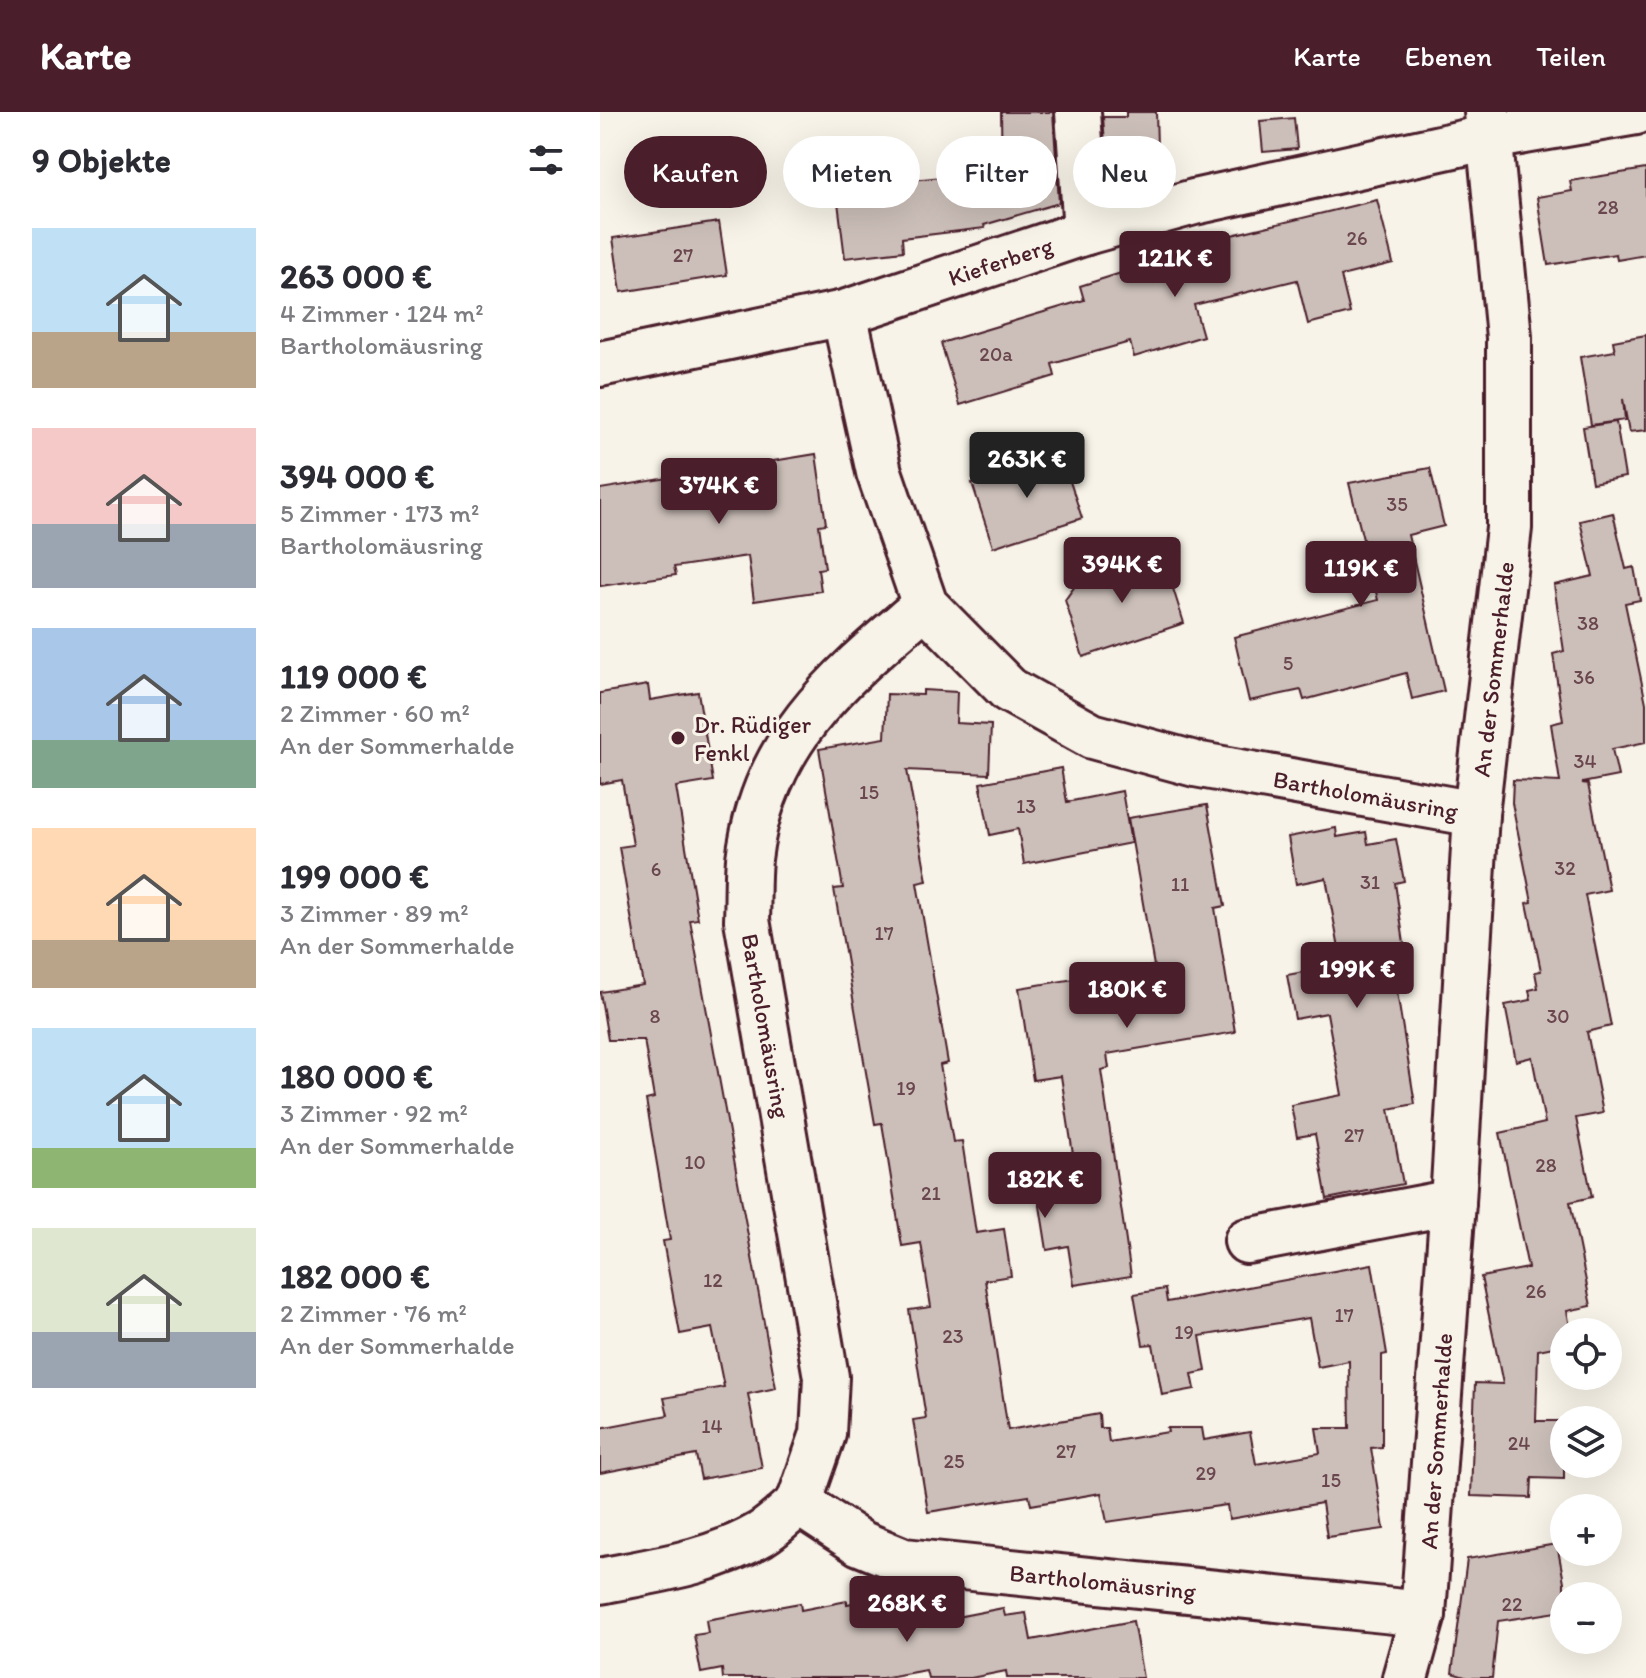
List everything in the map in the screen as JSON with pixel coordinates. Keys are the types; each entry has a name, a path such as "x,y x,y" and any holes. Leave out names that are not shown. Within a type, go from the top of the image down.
{"street":[{"path":"1078,112 1086,232"},
{"name":"Kieferberg","path":"600,364 844,313 1086,232 1489,125 1636,112"},
{"name":"An der Sommerhalde","path":"1405,1678 1423,1614 1453,1202 1476,814 1509,528 1509,337 1489,125"},
{"name":"Bartholomäusring","path":"844,313 879,472 925,605 1009,690 1092,736 1195,764 1476,814"},
{"name":"Bartholomäusring","path":"925,605 838,680 806,718 784,751 762,804 749,858 747,920 826,1377 823,1434 799,1503 860,1543 904,1561 1423,1614"},
{"path":"1247,1241 1453,1202"},
{"path":"600,1581 688,1564 727,1549 762,1533 799,1503"}],"building":[{"path":"1001,112 1053,112 1055,136 1001,136"},
{"path":"1126,112 1156,112 1157,136 1104,136 1103,117 1126,117"},
{"path":"1294,118 1297,149 1263,152 1260,121"},
{"path":"1646,169 1646,255 1617,260 1616,254 1548,265 1537,197 1572,191 1570,181"},
{"path":"936,178 936,208 1042,208 984,225 985,228 902,238 903,251 845,258 839,208 920,208 920,179"},
{"path":"1377,200 1393,263 1341,276 1350,313 1308,324 1297,280 1194,305 1203,336 1134,357 1130,342 1052,364 1055,376 960,405 941,343 1084,300 1080,286 1213,244 1211,240"},
{"path":"719,222 727,275 621,292 613,238"},
{"path":"1646,335 1646,430 1629,432 1623,399 1625,420 1591,425 1580,357 1615,351 1613,341"},
{"path":"1616,422 1625,477 1592,483 1583,427"},
{"path":"816,454 826,524 819,525 825,568 818,569 821,591 754,601 748,556 674,567 676,575 600,586 600,489"},
{"path":"1061,454 1082,518 993,547 972,483"},
{"path":"1430,468 1444,526 1408,535 1444,691 1412,699 1406,673 1304,700 1301,690 1249,701 1234,637 1378,600 1349,483"},
{"path":"1613,513 1626,569 1634,567 1640,600 1625,603 1646,703 1646,742 1612,749 1618,776 1582,783 1588,784 1609,890 1585,895 1611,1026 1587,1032 1603,1113 1576,1118 1592,1197 1570,1202 1591,1306 1567,1311 1568,1318 1550,1318 1550,1348 1538,1350 1536,1421 1550,1421 1550,1478 1564,1479 1532,1478 1531,1498 1471,1496 1475,1383 1503,1384 1481,1277 1528,1268 1500,1133 1545,1123 1532,1057 1516,1061 1505,1005 1531,1000 1529,990 1538,988 1535,972 1541,971 1527,903 1532,902 1512,803 1513,780 1560,782 1551,724 1563,721 1553,654 1564,651 1554,585 1593,576 1580,521"},
{"path":"1162,554 1184,623 1083,657 1065,600 1095,558 1100,573"},
{"path":"648,685 650,700 698,692 713,781 676,787 698,919 690,920 776,1388 748,1394 762,1468 701,1479 696,1455 600,1473 600,1428 668,1415 664,1398 724,1387 712,1328 680,1334 663,1241 670,1240 646,1100 654,1098 644,1040 608,1040 600,992 643,985 619,847 633,845 622,780 600,784 600,693"},
{"path":"923,690 957,692 956,723 991,725 989,774 907,770 927,881 917,883 948,1063 940,1065 953,1142 962,1141 976,1233 1004,1229 1011,1276 985,1280 1008,1430 1099,1414 1100,1428 1107,1428 1109,1442 1168,1432 1167,1428 1202,1428 1204,1440 1250,1432 1256,1464 1320,1453 1316,1428 1350,1428 1349,1361 1318,1367 1309,1318 1200,1336 1206,1371 1192,1374 1195,1389 1162,1395 1153,1344 1143,1345 1134,1294 1165,1289 1167,1302 1372,1264 1387,1354 1382,1355 1382,1447 1371,1448 1384,1529 1327,1537 1322,1503 1229,1519 1227,1505 1107,1522 1101,1493 1031,1505 1029,1496 928,1512 913,1420 926,1418 909,1310 931,1307 921,1243 902,1246 882,1123 875,1124 834,889 843,888 819,749 885,738 887,694 923,695"},
{"path":"1061,768 1067,802 1122,791 1131,843 1024,864 1018,829 990,835 980,783"},
{"path":"1207,805 1225,906 1215,908 1235,1032 1107,1054 1109,1068 1101,1070 1131,1276 1074,1285 1068,1246 1047,1250 1034,1168 1074,1161 1061,1076 1033,1080 1019,988 1154,966 1128,818"},
{"path":"1336,828 1337,837 1366,832 1368,844 1396,839 1404,881 1395,883 1411,990 1397,992 1415,1104 1389,1109 1403,1184 1327,1199 1315,1134 1297,1137 1291,1105 1342,1095 1327,1013 1295,1019 1287,975 1342,965 1326,878 1296,884 1288,837"},
{"path":"1550,1545 1550,1566 1561,1566 1564,1582 1550,1582 1550,1613 1498,1621 1492,1678 1468,1678 1452,1673 1467,1559"},
{"path":"935,1589 941,1620 1003,1608 1005,1616 1026,1613 1031,1640 1133,1621 1143,1678 1007,1678 1006,1671 971,1678 928,1678 926,1670 882,1678 723,1678 722,1669 701,1673 694,1635 708,1633 706,1620 800,1603 801,1610"}],"place":[{"name":"Dr. Rüdiger Fenkl","path":"678,738"}]}
